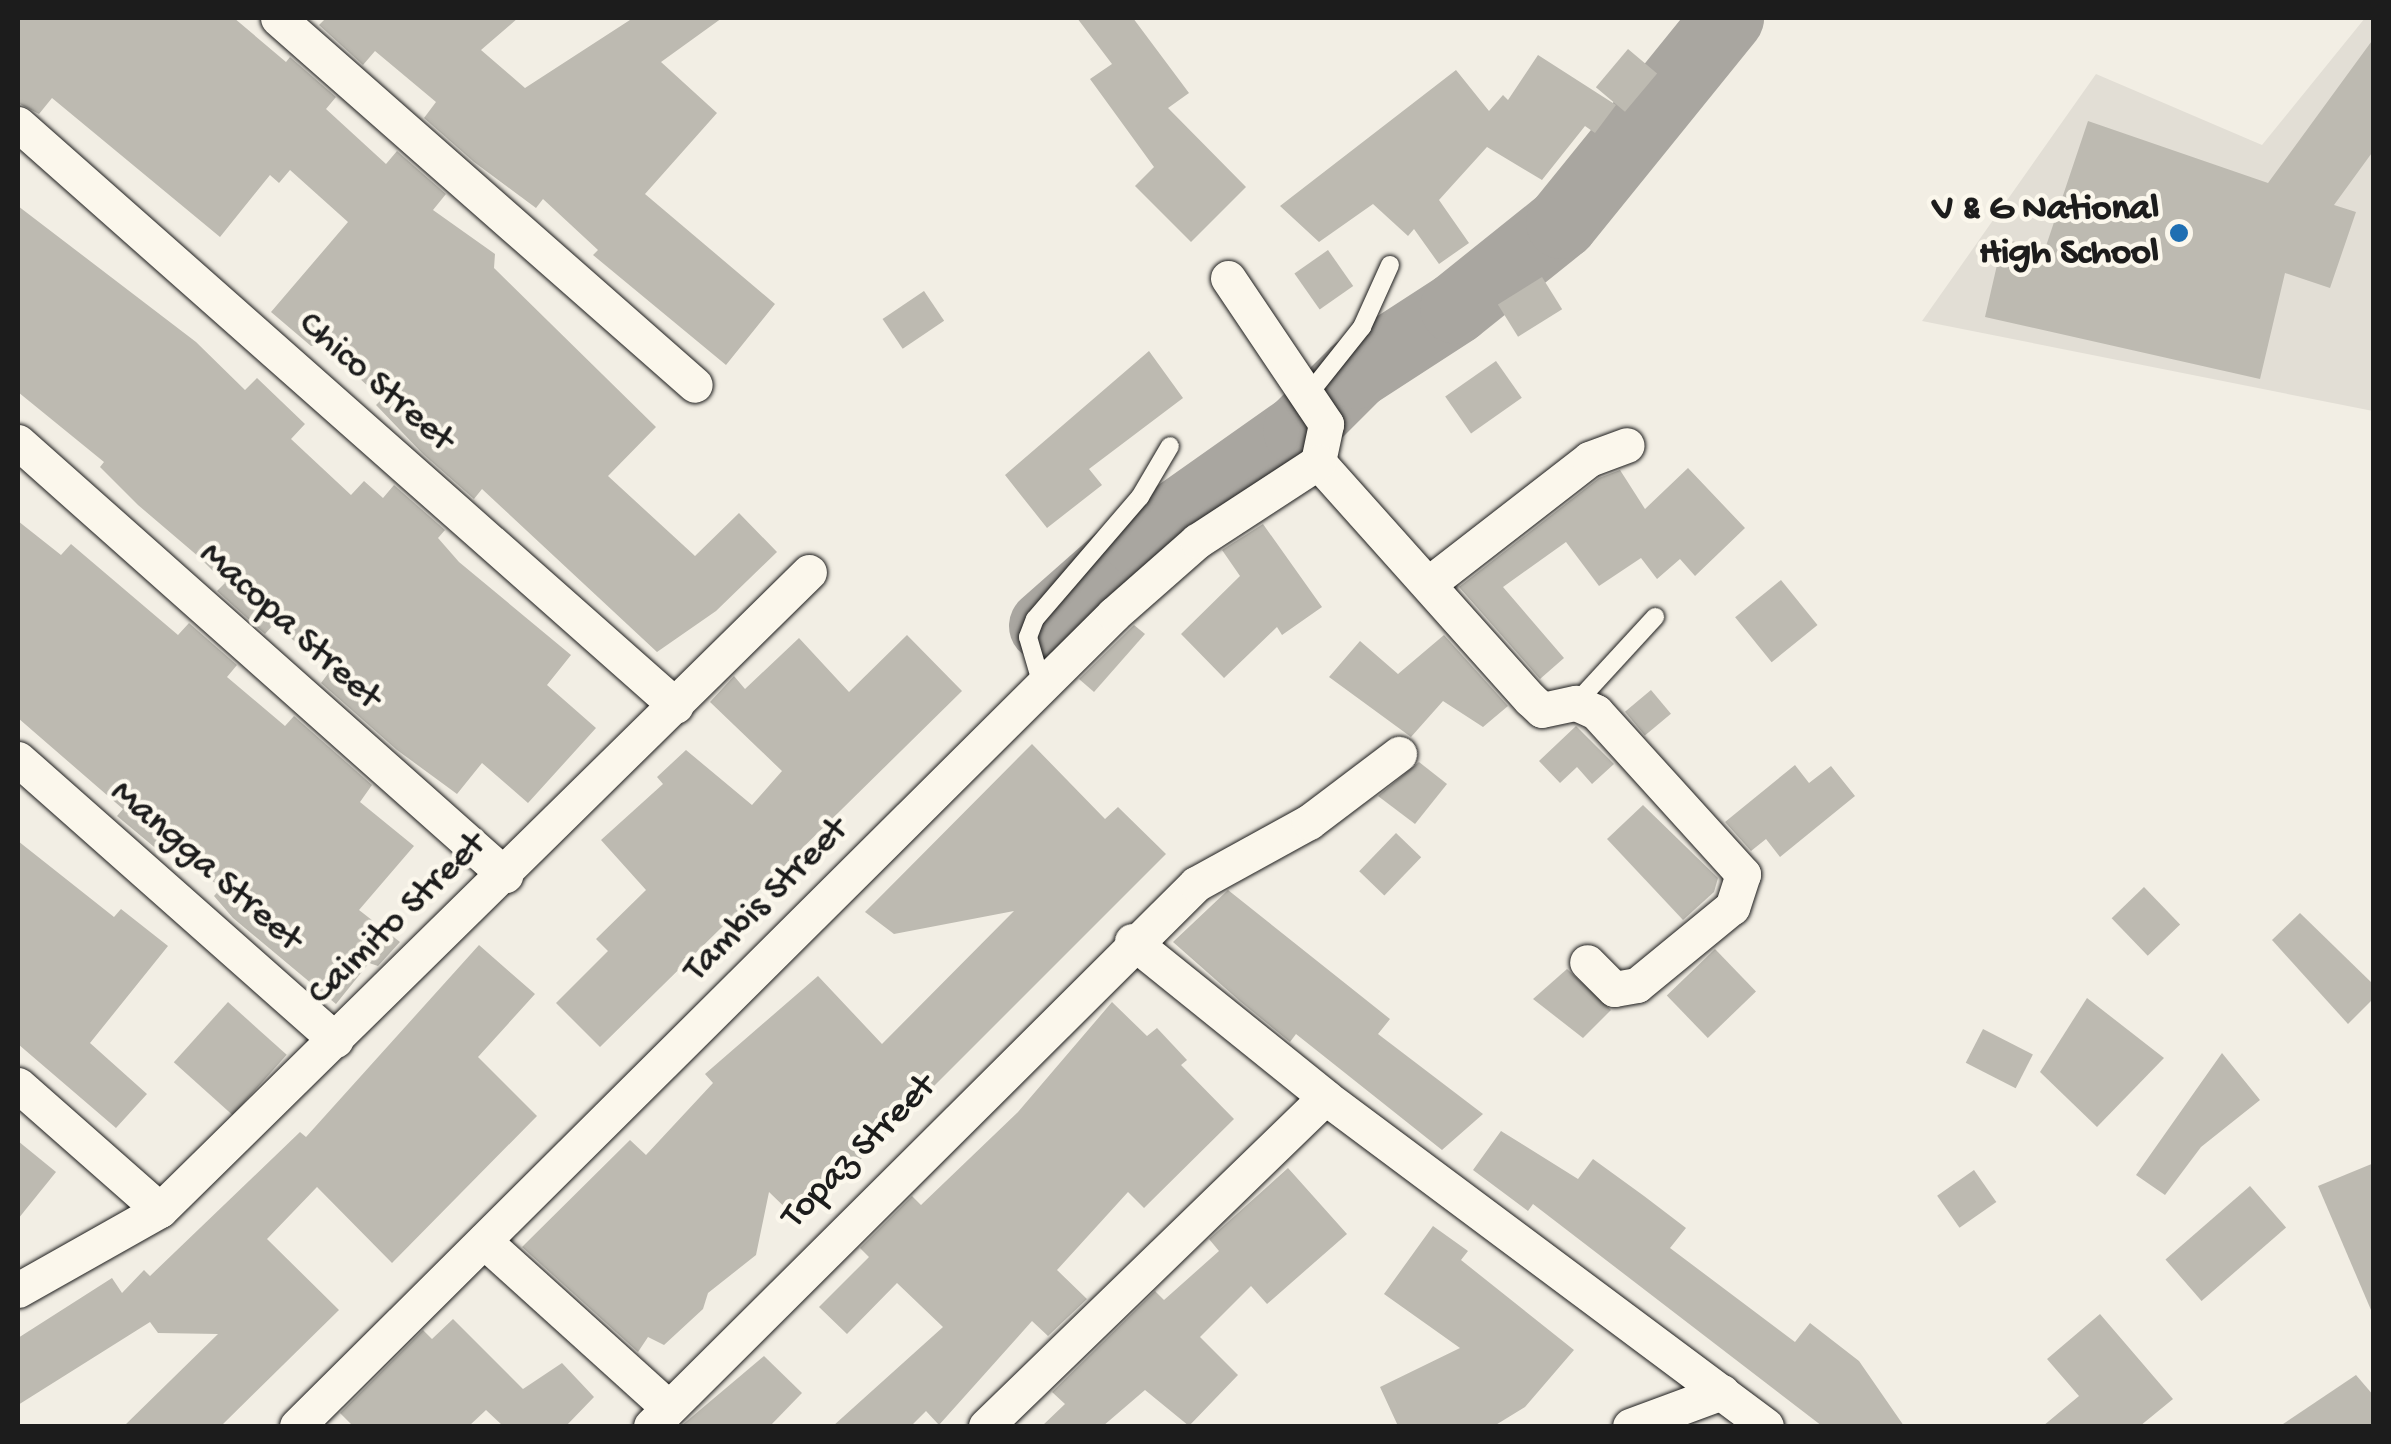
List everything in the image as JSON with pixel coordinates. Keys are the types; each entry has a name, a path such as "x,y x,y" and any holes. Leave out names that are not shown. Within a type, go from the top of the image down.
{"street":[{"path":"278,18 695,385"},
{"name":"Chico Street","path":"18,124 676,706"},
{"path":"1228,278 1326,424 1318,462 1432,580 1542,710 1576,704 1596,712 1731,856 1744,889 1637,985 1614,990 1587,962"},
{"name":"Macopa Street","path":"18,442 505,875"},
{"path":"1432,580 1589,459 1627,445"},
{"name":"Tambis Street","path":"297,1426 1042,685 1197,541 1318,462"},
{"name":"Caimito Street","path":"18,1290 160,1210 809,572"},
{"name":"Topaz Street","path":"659,1416 1132,942 1196,884 1309,822 1399,754"},
{"name":"Mangga Street","path":"18,758 336,1040"},
{"path":"1132,942 1326,1097 1766,1426"},
{"path":"18,1085 160,1210"},
{"path":"986,1426 1326,1097"},
{"path":"484,1241 659,1416"},
{"path":"1630,1426 1722,1392"}],"lane":[{"path":"1308,396 1362,327 1390,265"},
{"path":"1042,685 1028,638 1035,619 1140,497 1170,446"},
{"path":"1576,704 1655,617"}],"shaded area":[{"name":"V & G National High School","path":"2365,18 2373,18 2373,411 1922,321 2096,74 2262,145"}],"building":[{"path":"18,18 234,18 286,62 290,57 336,97 326,109 386,164 397,151 446,194 433,210 495,254 494,268 656,427 608,476 695,556 739,513 777,552 716,611 657,652 482,489 474,499 423,454 376,405 382,399 324,346 311,346 271,312 348,222 290,170 279,183 270,175 220,237 52,98 39,114 18,103"},
{"path":"326,18 518,18 481,50 525,88 633,18 722,18 661,62 717,113 645,194 775,304 726,365 593,255 598,250 543,199 536,208 474,162 424,118 436,102 375,51 363,65 319,25"},
{"path":"1077,18 1133,18 1189,93 1168,108 1246,187 1191,242 1135,186 1154,167 1090,79 1112,64"},
{"name":"V & G National High School","path":"2374,38 2374,150 2334,205 2356,212 2330,288 2285,273 2260,379 1985,317 2003,239 2045,249 2088,121 2268,183"},
{"path":"1628,49 1657,73 1625,112 1596,87"},
{"path":"1538,55 1616,105 1595,133 1585,126 1542,180 1487,147 1439,200 1469,243 1439,264 1414,229 1408,236 1373,204 1319,242 1280,206 1456,70 1489,111 1503,95 1508,100"},
{"path":"18,206 196,342 245,390 257,378 305,424 291,439 351,495 364,481 383,498 394,485 445,530 438,538 459,562 571,655 547,685 596,728 528,803 482,763 457,794 397,750 321,683 330,671 274,624 265,634 217,591 225,583 100,467 104,462 18,392"},
{"path":"1328,250 1353,286 1320,310 1294,274"},
{"path":"1542,277 1562,309 1518,337 1498,305"},
{"path":"924,291 944,321 903,349 883,319"},
{"path":"1149,351 1183,398 1089,469 1102,485 1047,528 1005,475"},
{"path":"1496,361 1522,398 1471,433 1445,397"},
{"path":"1688,468 1745,528 1695,576 1680,559 1657,579 1641,558 1599,586 1566,542 1503,587 1564,658 1540,679 1459,587 1599,478 1620,470 1645,509"},
{"path":"18,521 61,555 71,544 178,635 189,623 237,665 227,677 285,726 294,716 372,785 360,802 414,846 359,910 400,942 378,966 369,963 336,1004 233,918 214,896 221,888 166,843 159,851 117,816 123,809 18,718"},
{"path":"1263,524 1322,607 1282,635 1277,627 1224,678 1181,634 1240,576 1222,550"},
{"path":"1781,580 1818,625 1772,662 1735,617"},
{"path":"1134,625 1145,634 1094,692 1079,679"},
{"path":"907,635 962,691 600,1047 556,1003 608,951 596,939 646,890 601,840 663,784 657,777 686,750 752,805 782,771 710,702 734,676 745,689 799,638 849,692"},
{"path":"1444,635 1508,706 1483,727 1443,701 1411,737 1329,677 1360,641 1398,674"},
{"path":"1651,690 1671,714 1645,736 1625,712"},
{"path":"1576,726 1614,764 1592,784 1577,767 1560,783 1539,761"},
{"path":"1032,744 1105,819 1118,807 1166,854 799,1221 769,1192 756,1255 708,1293 703,1309 664,1345 648,1337 638,1352 522,1247 630,1140 646,1155 713,1083 705,1074 818,976 882,1044 1014,911 894,934 865,912"},
{"path":"1419,762 1447,784 1415,824 1378,796"},
{"path":"1795,765 1809,783 1831,766 1855,796 1780,857 1766,839 1751,851 1725,822"},
{"path":"1643,805 1718,878 1714,892 1683,920 1607,839"},
{"path":"1396,833 1421,857 1384,895 1359,871"},
{"path":"18,841 114,917 121,909 168,946 90,1043 147,1094 116,1128 18,1044"},
{"path":"2144,887 2180,924 2148,956 2112,918"},
{"path":"1228,890 1390,1019 1378,1034 1483,1114 1442,1150 1296,1034 1290,1042 1173,942"},
{"path":"2300,913 2374,985 2374,998 2348,1024 2272,940"},
{"path":"479,945 535,994 478,1057 537,1116 392,1263 317,1187 267,1239 339,1310 221,1426 124,1426 218,1334 158,1333 150,1322 18,1405 18,1338 112,1278 122,1293 144,1270 150,1276 300,1132 306,1137"},
{"path":"1715,949 1756,991 1708,1038 1667,996"},
{"path":"1567,969 1611,1010 1583,1038 1533,999"},
{"path":"2087,998 2164,1058 2097,1127 2040,1072"},
{"path":"228,1002 287,1055 233,1115 174,1062"},
{"path":"1112,1002 1147,1036 1157,1028 1187,1060 1181,1065 1234,1119 1144,1208 1128,1192 1057,1270 1087,1299 1048,1336 1032,1321 939,1425 926,1411 911,1426 833,1426 943,1327 897,1283 847,1334 819,1307 869,1257 860,1248 912,1196 921,1205 1018,1112"},
{"path":"1983,1029 2033,1054 2016,1088 1966,1063"},
{"path":"2222,1053 2260,1100 2201,1147 2165,1195 2136,1175"},
{"path":"1501,1131 1578,1179 1593,1159 1644,1196 1686,1228 1670,1248 1795,1342 1810,1323 1859,1361 1904,1426 1822,1426 1533,1204 1528,1211 1473,1170"},
{"path":"18,1141 56,1172 18,1219"},
{"path":"2374,1163 2374,1317 2318,1186"},
{"path":"1288,1168 1347,1234 1267,1304 1251,1286 1200,1337 1238,1375 1189,1426 1145,1390 1103,1426 1042,1426 1065,1404 1052,1392 1155,1291 1164,1300 1219,1251 1209,1239"},
{"path":"1974,1170 1996,1202 1960,1228 1937,1196"},
{"path":"2250,1186 2286,1228 2202,1301 2165,1259"},
{"path":"1433,1226 1468,1251 1461,1260 1574,1350 1525,1407 1494,1426 1398,1426 1380,1387 1460,1348 1384,1294"},
{"path":"2100,1314 2173,1399 2140,1426 2043,1426 2079,1396 2047,1359"},
{"path":"453,1319 523,1389 562,1363 594,1397 566,1426 503,1426 486,1410 469,1426 353,1426 340,1413 423,1330 432,1339"},
{"path":"764,1356 802,1393 770,1426 681,1426"},
{"path":"2356,1375 2374,1396 2374,1426 2280,1426"}],"waterway":[{"path":"1045,626 1140,542 1299,430 1356,373 1456,308 1562,223 1728,18"}],"place":[{"name":"V & G National High School","path":"2179,233"}]}
